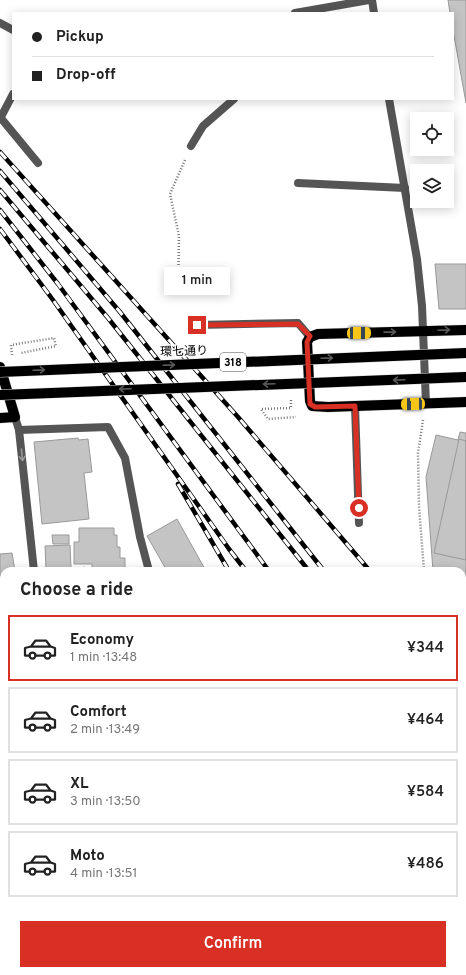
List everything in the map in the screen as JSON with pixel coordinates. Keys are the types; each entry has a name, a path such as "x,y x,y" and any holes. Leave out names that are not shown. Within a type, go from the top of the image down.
{"main road":[{"path":"466,330 318,334 310,336 307,342 310,404 315,407 466,402"},
{"name":"環七通り","path":"0,372 466,353"},
{"path":"0,366 15,417 0,418"},
{"name":"318","path":"0,394 466,377"}],"street":[{"path":"301,12 371,0 374,12"},
{"path":"0,23 12,29"},
{"path":"12,96 0,117 38,163"},
{"path":"191,146 203,126 233,100"},
{"path":"389,100 417,259 426,404"},
{"path":"298,183 405,188"},
{"path":"197,325 298,324 310,336"},
{"path":"355,406 359,523"},
{"path":"15,417 19,430 34,567"},
{"path":"19,430 108,427 125,458 140,537 148,567"}],"path":[{"path":"178,295 179,236 170,194 191,146"},
{"path":"12,356 11,346 54,338 56,346 20,354 35,354"},
{"path":"285,400 291,400 291,408 261,409 268,418 296,417"},
{"path":"424,567 419,506 418,453 426,404"}],"building":[{"path":"448,0 466,0 466,103 454,36 454,12 450,12"},
{"path":"435,264 466,264 466,309 439,309"},
{"path":"460,432 466,433 466,567 433,567 426,477 436,435 458,440"},
{"path":"78,438 79,440 88,439 92,472 84,473 89,519 42,524 34,442"},
{"path":"459,439 466,441 466,560 434,553"},
{"path":"177,519 204,567 165,567 147,536"},
{"path":"79,528 114,528 114,535 117,535 117,547 120,547 120,558 125,558 125,567 92,567 92,564 74,564 74,542 79,542"},
{"path":"52,535 69,535 69,544 53,544"},
{"path":"70,545 71,567 46,567 45,546"},
{"path":"12,553 14,567 0,567 0,554"}],"railway":[{"path":"0,152 238,417 367,567"},
{"path":"0,171 120,312 321,567"},
{"path":"0,190 108,318 306,567"},
{"path":"0,210 58,284 266,567"},
{"path":"0,229 53,300 243,567"},
{"path":"178,484 227,567"}],"route":[{"path":"197,325 298,324 310,336 307,342 310,404 315,407 355,406 359,508"}]}
